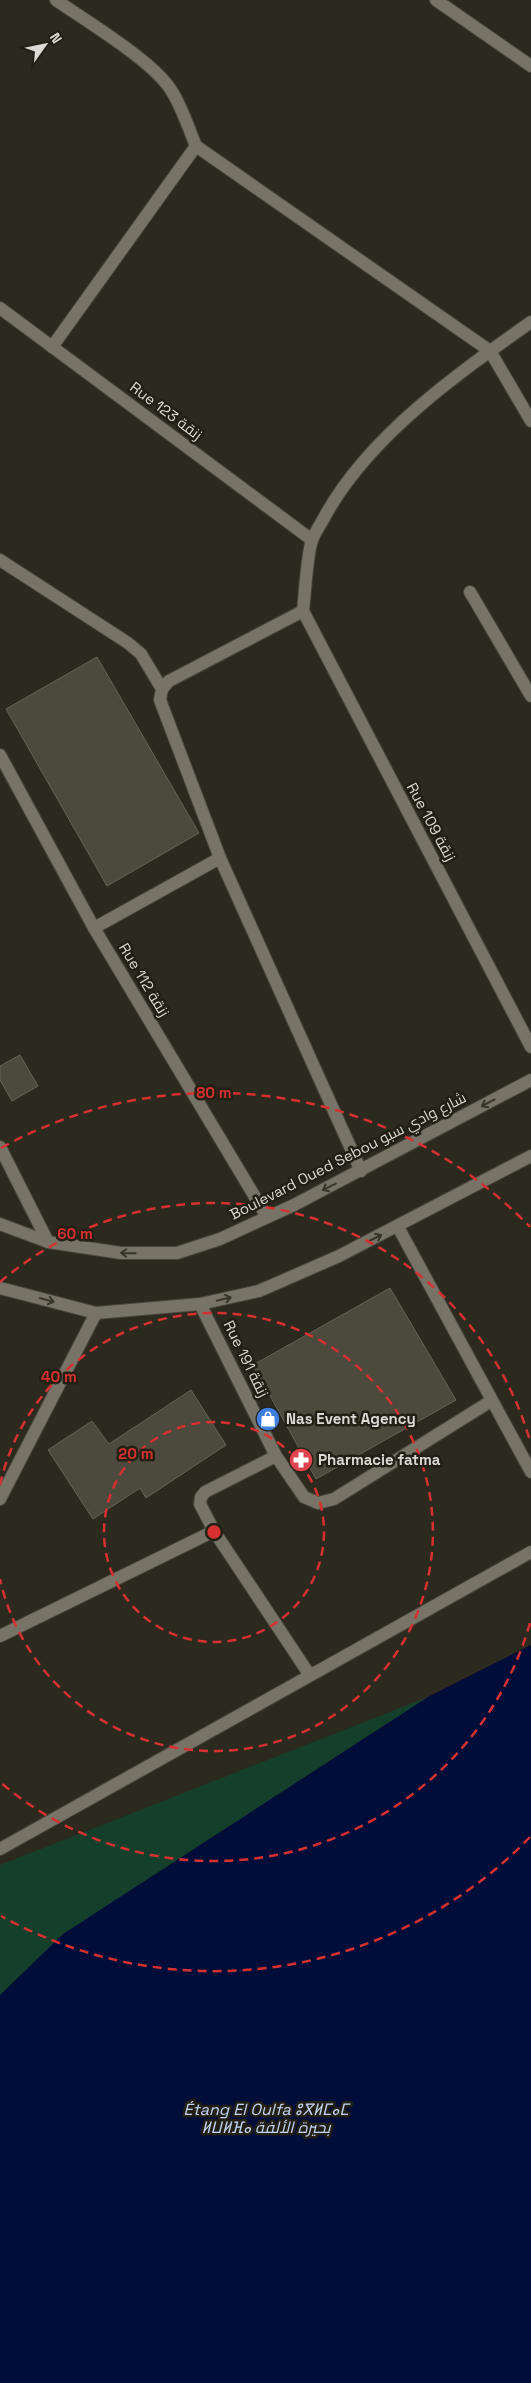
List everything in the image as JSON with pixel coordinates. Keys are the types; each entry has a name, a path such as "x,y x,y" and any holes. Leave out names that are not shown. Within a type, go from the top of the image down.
{"street":[{"path":"56,0 149,66 170,88 196,146 490,351 531,421"},
{"path":"436,0 531,66"},
{"path":"52,347 196,146"},
{"name":"Rue 123 زنقة","path":"0,308 312,540"},
{"path":"361,1171 220,858 160,700 162,689 169,681 303,611 312,540 336,496 363,462 409,415 490,351 531,322"},
{"path":"0,560 128,643 141,654 162,689"},
{"path":"470,592 531,696"},
{"name":"Rue 109 زنقة","path":"303,611 531,1047"},
{"name":"Rue 112 زنقة","path":"0,755 94,928 267,1217"},
{"path":"94,928 220,858"},
{"name":"Boulevard Oued Sebou شارع وادي سبو","path":"0,1224 48,1242 121,1253 176,1253 220,1239 267,1217 361,1171 531,1080"},
{"path":"0,1147 48,1242"},
{"path":"0,1288 96,1313 200,1304 259,1291 339,1256 529,1162"},
{"path":"398,1226 531,1472"},
{"name":"Rue 191 زنقة","path":"200,1304 276,1456 304,1497 318,1503 334,1499 491,1401"},
{"path":"0,1499 96,1313"},
{"path":"276,1456 205,1492 201,1497 200,1504 214,1531 309,1674"},
{"path":"0,1636 214,1531"},
{"path":"0,1848 309,1674 531,1552"}],"green space":[{"path":"428,1697 64,1934 0,1995 0,1865"}],"water":[{"name":"Étang El Oulfa ⵓⴳⵍⵎⴰⵎ ⵍⵡⵍⴼⴰ بحيرة الألفة","path":"531,1645 531,2383 0,2383 0,1995 63,1934 428,1697"}],"building":[{"path":"97,657 199,833 107,886 6,709"},
{"path":"20,1055 38,1086 12,1101 0,1080 0,1066"},
{"path":"390,1288 456,1400 316,1479 253,1365"},
{"path":"191,1390 226,1445 146,1498 140,1488 93,1519 48,1450 92,1421 109,1444"}],"place":[{"name":"Nas Event Agency","path":"268,1419"},
{"name":"Pharmacie fatma","path":"301,1460"}]}
